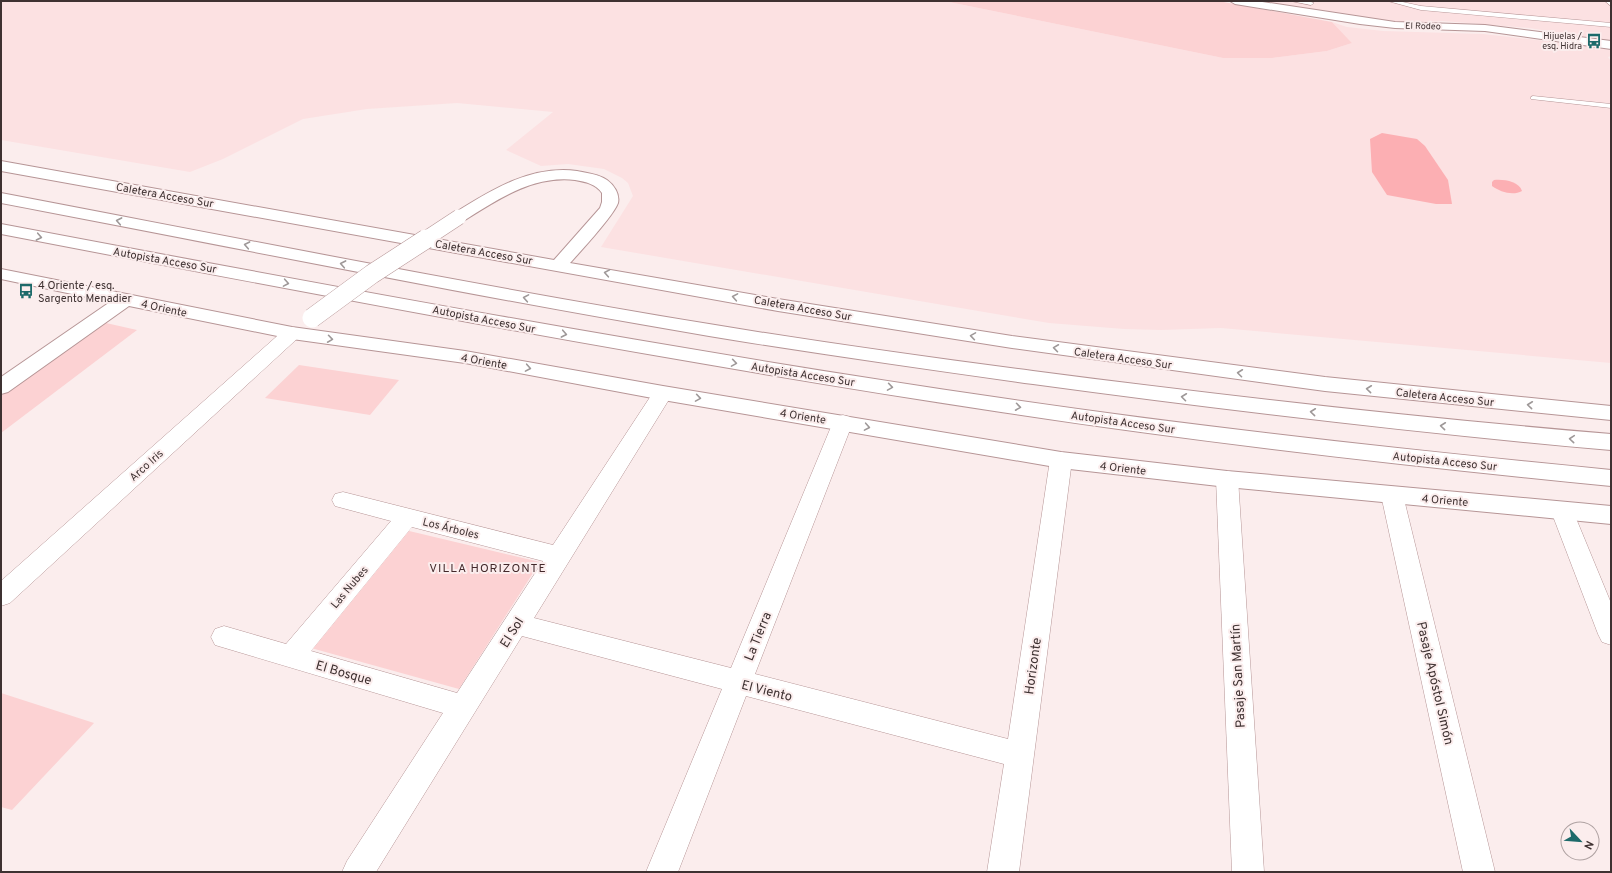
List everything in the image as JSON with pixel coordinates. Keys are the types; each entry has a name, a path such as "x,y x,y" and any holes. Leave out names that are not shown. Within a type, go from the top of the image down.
{"main road":[{"name":"El Rodeo","path":"1235,1 1312,6 1380,24 1500,30 1611,45"},
{"name":"Caletera Acceso Sur","path":"1,166 778,305 1012,342 1325,384 1611,413"},
{"path":"292,333 372,274 458,216 507,188 540,176 569,174 600,182 610,193 610,202 607,209 559,265"},
{"path":"1,198 564,305 869,355 1162,394 1313,412 1611,442"},
{"name":"Autopista Acceso Sur","path":"1,229 596,340 1003,405 1281,443 1611,478"},
{"name":"4 Oriente","path":"2,275 292,333 465,357 1061,460 1227,479 1611,515"},
{"path":"1,387 125,300"}],"street":[{"name":"Arco Iris","path":"1,596 292,333"},
{"name":"El Sol","path":"358,872 663,392"},
{"name":"La Tierra","path":"662,872 843,422"},
{"name":"Horizonte","path":"1003,872 1061,460"},
{"name":"Pasaje San Martín","path":"1227,479 1248,872"},
{"name":"Pasaje Apóstol Simón","path":"1392,495 1479,872"},
{"name":"Los Árboles","path":"343,500 559,556"},
{"path":"1562,511 1611,634"},
{"name":"Las Nubes","path":"291,657 407,517"},
{"name":"El Viento","path":"516,624 1019,755"},
{"name":"El Bosque","path":"224,637 463,707"}],"lane":[{"path":"1294,1 1312,6"},
{"path":"1391,1 1422,8 1611,25"},
{"path":"1608,1 1611,4"},
{"path":"1533,98 1611,106"}],"shaded area":[{"path":"1,1 944,1 1223,58 1272,58 1327,51 1352,43 1332,22 1347,27 1383,31 1483,34 1581,45 1611,50 1611,56 1608,57 1611,61 1611,363 1221,328 1161,330 1124,329 1049,323 601,247 633,196 628,183 622,178 604,169 568,164 541,166 506,150 553,112 457,103 367,109 303,119 223,159 190,172 1,140"},
{"path":"944,1 1218,1 1332,22 1352,43 1327,51 1272,58 1223,58"},
{"path":"1262,1 1611,1 1611,41 1529,28 1443,21 1397,23 1329,15"},
{"path":"1382,133 1417,139 1425,146 1448,180 1452,204 1436,204 1387,195 1372,172 1370,139"},
{"path":"1494,180 1506,180 1514,183 1518,185 1522,191 1515,193 1503,192 1492,186 1492,182"},
{"path":"106,323 137,330 1,433 1,396"},
{"path":"299,365 399,380 370,415 265,398"},
{"path":"405,530 540,562 459,689 311,648"},
{"path":"1,693 94,723 12,810 1,807"}],"place":[{"name":"Hijuelas / esq. Hidra","path":"1594,41"},
{"name":"4 Oriente / esq. Sargento Menadier","path":"26,291"}],"district":[{"name":"VILLA HORIZONTE","path":"488,568"}]}
